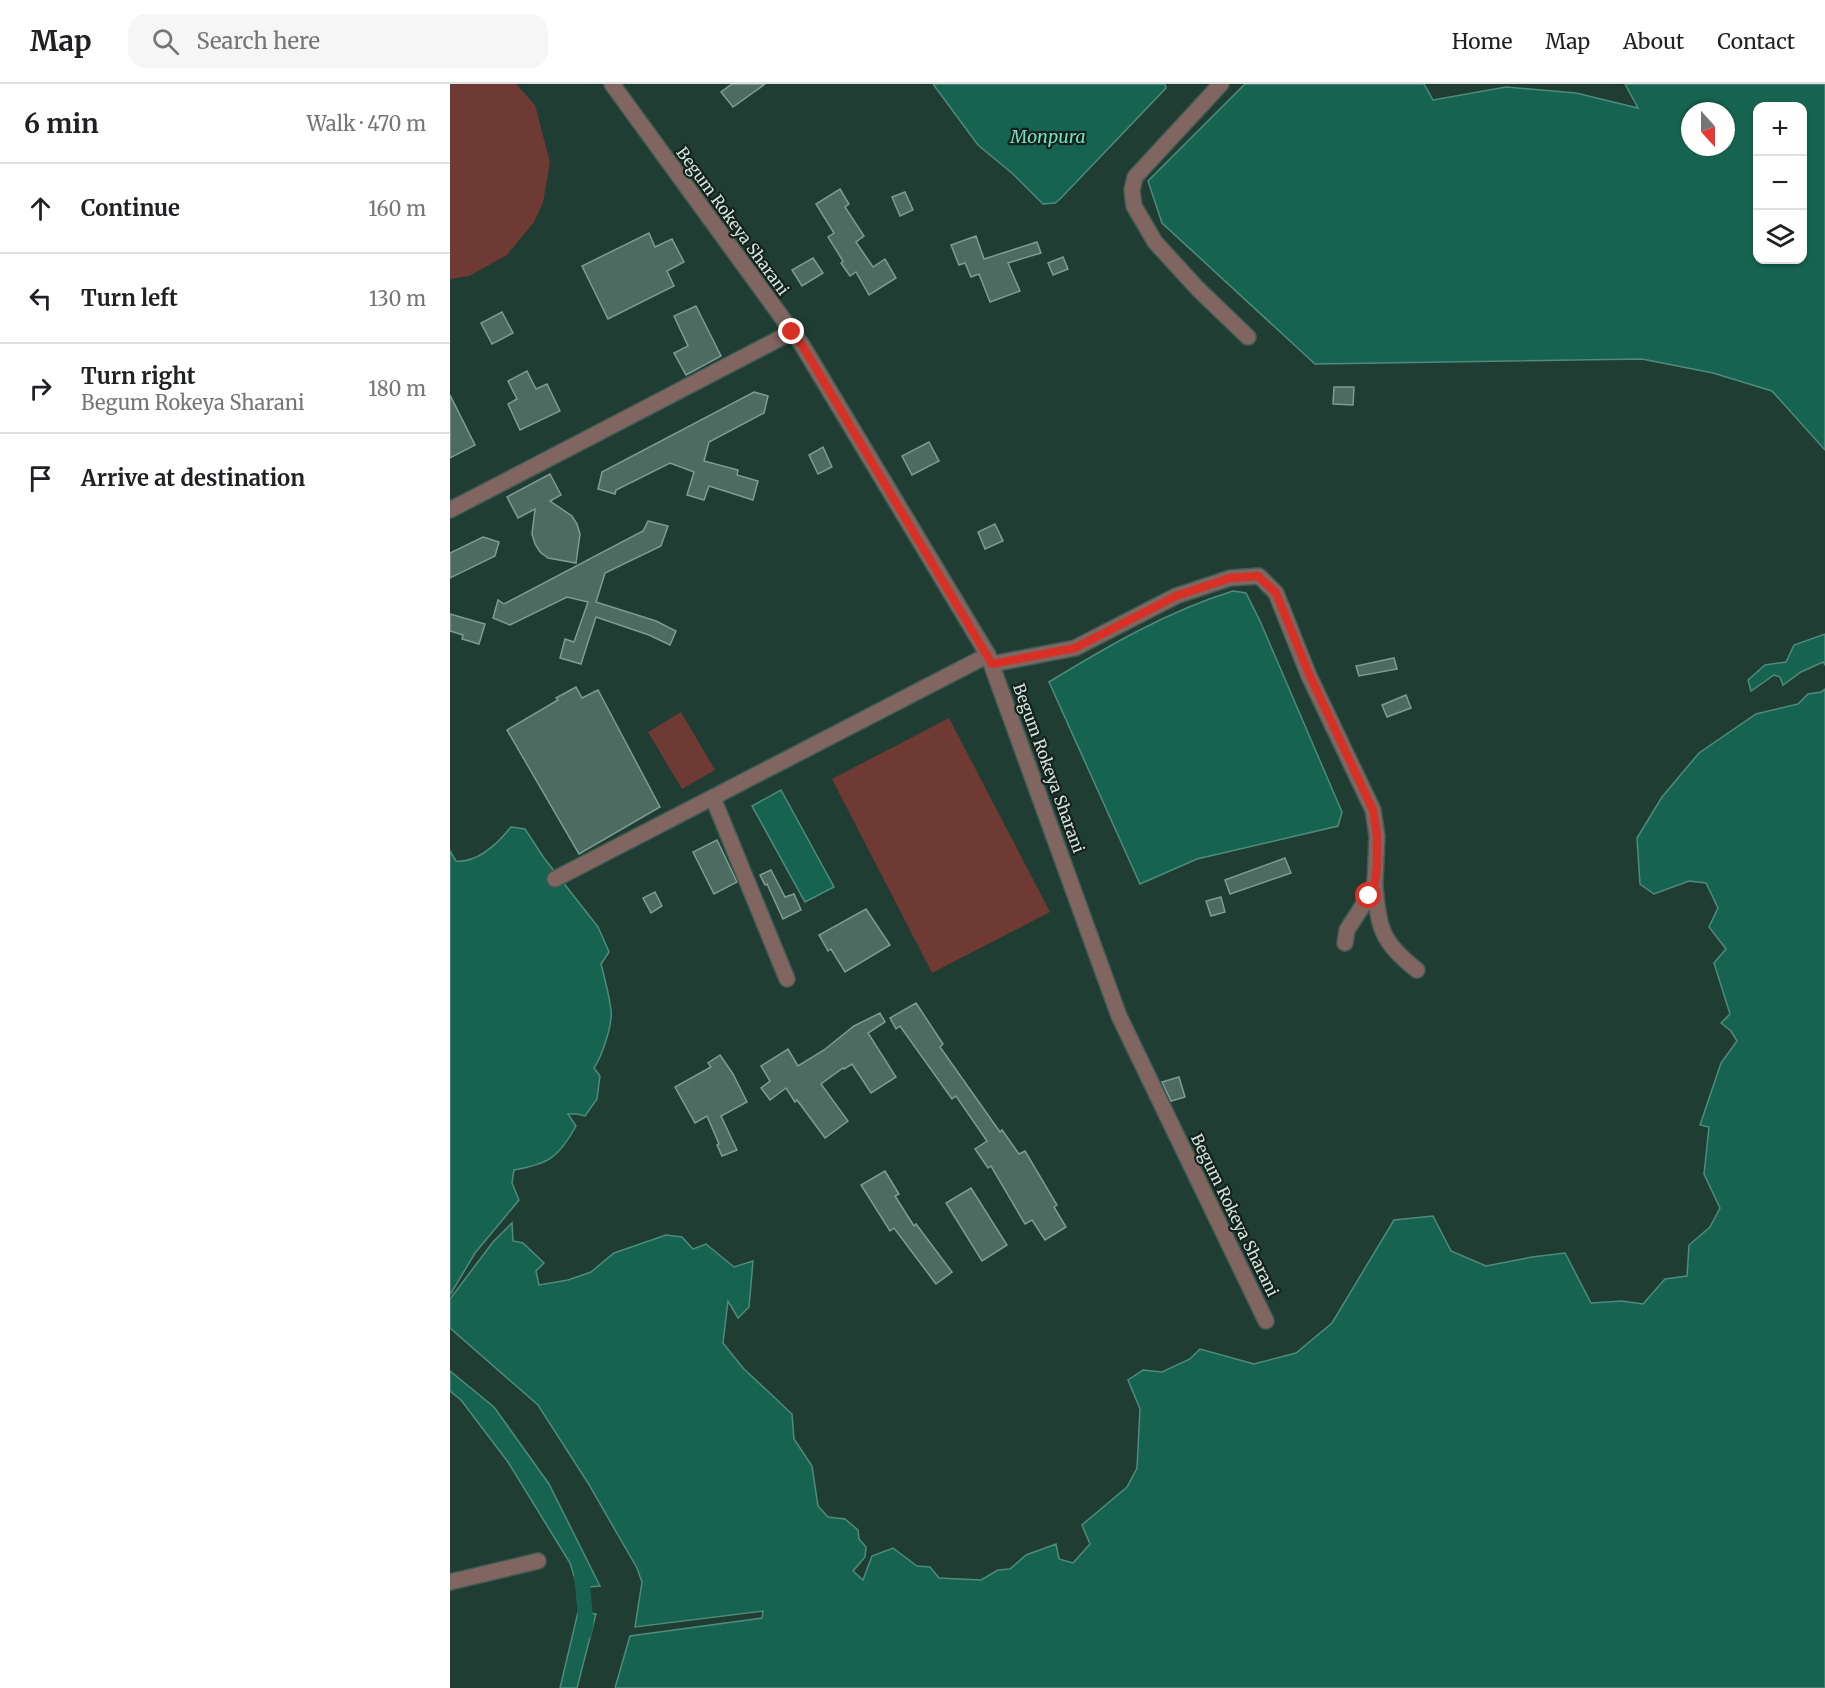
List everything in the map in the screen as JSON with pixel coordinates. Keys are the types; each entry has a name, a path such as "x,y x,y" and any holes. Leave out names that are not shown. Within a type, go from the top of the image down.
{"street":[{"name":"Begum Rokeya Sharani","path":"612,84 802,345 990,660 1119,1016 1266,1321"},
{"path":"1221,84 1135,177 1132,190 1134,206 1155,242 1198,289 1248,337"},
{"path":"450,510 792,332"},
{"path":"555,879 990,660 1075,648 1176,596 1230,578 1258,576 1276,593 1310,676 1373,810 1377,836 1375,882 1378,918 1385,937 1392,947 1417,970"},
{"path":"712,798 787,979"},
{"path":"1345,943 1347,930 1369,896 1375,882"},
{"path":"450,1582 538,1561"}],"shaded area":[{"path":"450,84 516,84 535,105 550,162 543,203 534,222 507,255 469,276 450,279"},
{"path":"681,712 715,770 682,789 648,732"},
{"path":"949,718 1050,912 932,973 832,779"}],"water":[{"name":"Monpura","path":"933,84 1165,84 1166,88 1061,198 1055,203 1043,204 1013,174 978,145"},
{"path":"1245,84 1424,84 1433,100 1506,87 1576,93 1638,108 1625,84 1825,84 1825,450 1772,391 1713,373 1642,359 1315,364 1162,223 1148,181"},
{"path":"1233,591 1246,593 1260,621 1342,812 1338,826 1197,859 1140,884 1049,682 1162,619"},
{"path":"1825,634 1825,665 1823,662 1801,672 1783,685 1780,677 1774,675 1751,691 1748,680 1765,665 1786,662 1794,645"},
{"path":"1825,689 1825,1688 615,1688 630,1636 762,1618 763,1611 635,1627 642,1582 637,1568 588,1483 538,1405 450,1328 450,1299 493,1242 512,1223 513,1241 523,1243 544,1263 536,1271 539,1285 568,1280 591,1272 614,1253 666,1235 682,1237 693,1249 706,1244 734,1267 753,1261 749,1307 738,1318 728,1301 723,1343 743,1368 792,1414 794,1439 812,1466 818,1506 828,1517 845,1519 858,1530 859,1539 866,1547 865,1557 853,1571 863,1580 872,1556 893,1548 917,1566 930,1567 939,1578 981,1580 998,1570 1010,1569 1026,1555 1056,1544 1059,1559 1073,1563 1090,1544 1082,1525 1127,1487 1137,1468 1140,1409 1128,1380 1143,1370 1162,1372 1190,1359 1200,1349 1254,1364 1296,1353 1332,1323 1394,1220 1433,1216 1451,1251 1486,1266 1565,1253 1591,1303 1622,1301 1643,1304 1665,1279 1687,1276 1689,1245 1710,1227 1720,1208 1704,1174 1709,1127 1700,1125 1721,1063 1737,1041 1731,1031 1721,1023 1730,1014 1714,963 1726,949 1709,927 1718,908 1706,883 1689,881 1654,894 1640,884 1637,838 1662,797 1699,753 1756,714 1798,704 1808,694"},
{"path":"781,790 834,887 805,902 752,806"},
{"path":"511,827 525,829 544,858 598,927 609,952 601,964 611,1016 609,1031 594,1068 600,1076 597,1099 585,1116 568,1114 576,1126 558,1152 545,1162 514,1170 512,1183 519,1200 475,1253 450,1295 450,851 456,861 472,859 487,851"},
{"path":"450,1371 494,1407 549,1484 600,1586 578,1588 570,1563 508,1462 461,1400 450,1391"},
{"path":"578,1612 596,1614 577,1688 560,1688"}],"building":[{"path":"732,84 765,84 733,107 721,92"},
{"path":"840,189 849,204 845,207 864,236 856,242 873,267 885,259 896,278 869,295 856,272 850,276 841,263 843,261 828,237 834,233 816,204"},
{"path":"905,192 913,210 900,216 892,197"},
{"path":"649,233 655,247 672,239 684,262 667,271 674,286 608,319 582,266"},
{"path":"976,236 984,259 1037,242 1041,253 1008,263 1020,291 990,302 979,274 971,277 965,263 959,265 951,245"},
{"path":"1063,257 1068,269 1053,275 1048,263"},
{"path":"813,258 823,273 802,286 792,270"},
{"path":"696,306 721,356 686,375 674,353 688,346 674,316"},
{"path":"502,312 513,333 492,344 481,323"},
{"path":"527,371 536,389 547,384 560,411 520,430 508,404 517,399 508,381"},
{"path":"1334,387 1354,387 1353,405 1333,404"},
{"path":"754,392 768,396 764,413 709,442 704,461 738,470 737,475 758,481 753,500 709,486 704,500 687,495 694,472 670,463 616,490 615,494 598,489 602,472"},
{"path":"450,395 475,445 450,458"},
{"path":"929,442 939,461 912,475 902,456"},
{"path":"823,447 832,467 818,474 809,455"},
{"path":"550,474 561,495 550,501 572,516 580,534 576,563 548,558 540,552 532,534 535,509 518,518 507,497"},
{"path":"648,521 668,526 661,546 605,573 596,602 656,621 676,631 670,645 649,635 596,617 581,664 560,658 565,639 574,642 588,602 567,597 510,625 493,618 498,600 504,604 643,531"},
{"path":"995,524 1003,541 985,549 978,532"},
{"path":"483,537 499,542 495,556 450,578 450,553"},
{"path":"450,614 485,624 479,644 462,639 463,635 450,631"},
{"path":"1394,658 1397,669 1359,676 1356,666"},
{"path":"576,687 582,698 598,690 660,807 579,854 507,730"},
{"path":"1406,695 1411,708 1387,717 1382,705"},
{"path":"717,840 737,882 714,894 693,852"},
{"path":"1285,858 1291,873 1230,894 1225,880"},
{"path":"771,870 785,897 794,894 801,910 783,919 767,884 765,885 760,875"},
{"path":"655,892 662,906 651,913 643,898"},
{"path":"1221,897 1225,912 1211,916 1206,901"},
{"path":"866,909 890,945 845,972 831,949 828,951 819,935"},
{"path":"916,1003 943,1044 940,1047 1000,1132 1002,1130 1019,1154 1025,1151 1057,1205 1054,1207 1066,1227 1045,1240 1032,1220 1025,1224 991,1166 988,1168 975,1149 987,1141 956,1096 952,1099 900,1026 896,1029 890,1018"},
{"path":"880,1013 885,1022 868,1033 896,1077 871,1093 852,1064 821,1084 848,1121 825,1138 786,1088 770,1100 761,1088 770,1081 761,1066 788,1049 798,1066 824,1050 854,1026"},
{"path":"720,1055 733,1074 747,1102 721,1116 737,1150 722,1156 707,1116 695,1123 675,1087 711,1067 708,1063"},
{"path":"1179,1077 1185,1097 1171,1101 1162,1082"},
{"path":"885,1171 899,1194 895,1196 914,1226 916,1224 952,1272 936,1284 894,1228 890,1231 861,1185"},
{"path":"971,1188 1007,1245 982,1261 946,1203"}],"waterway":[{"path":"581,1567 586,1624 584,1633"}],"route":[{"path":"792,332 802,345 992,664 1075,648 1176,596 1230,578 1258,576 1276,593 1310,676 1373,810 1377,836 1377,866 1375,882 1369,896"}]}
